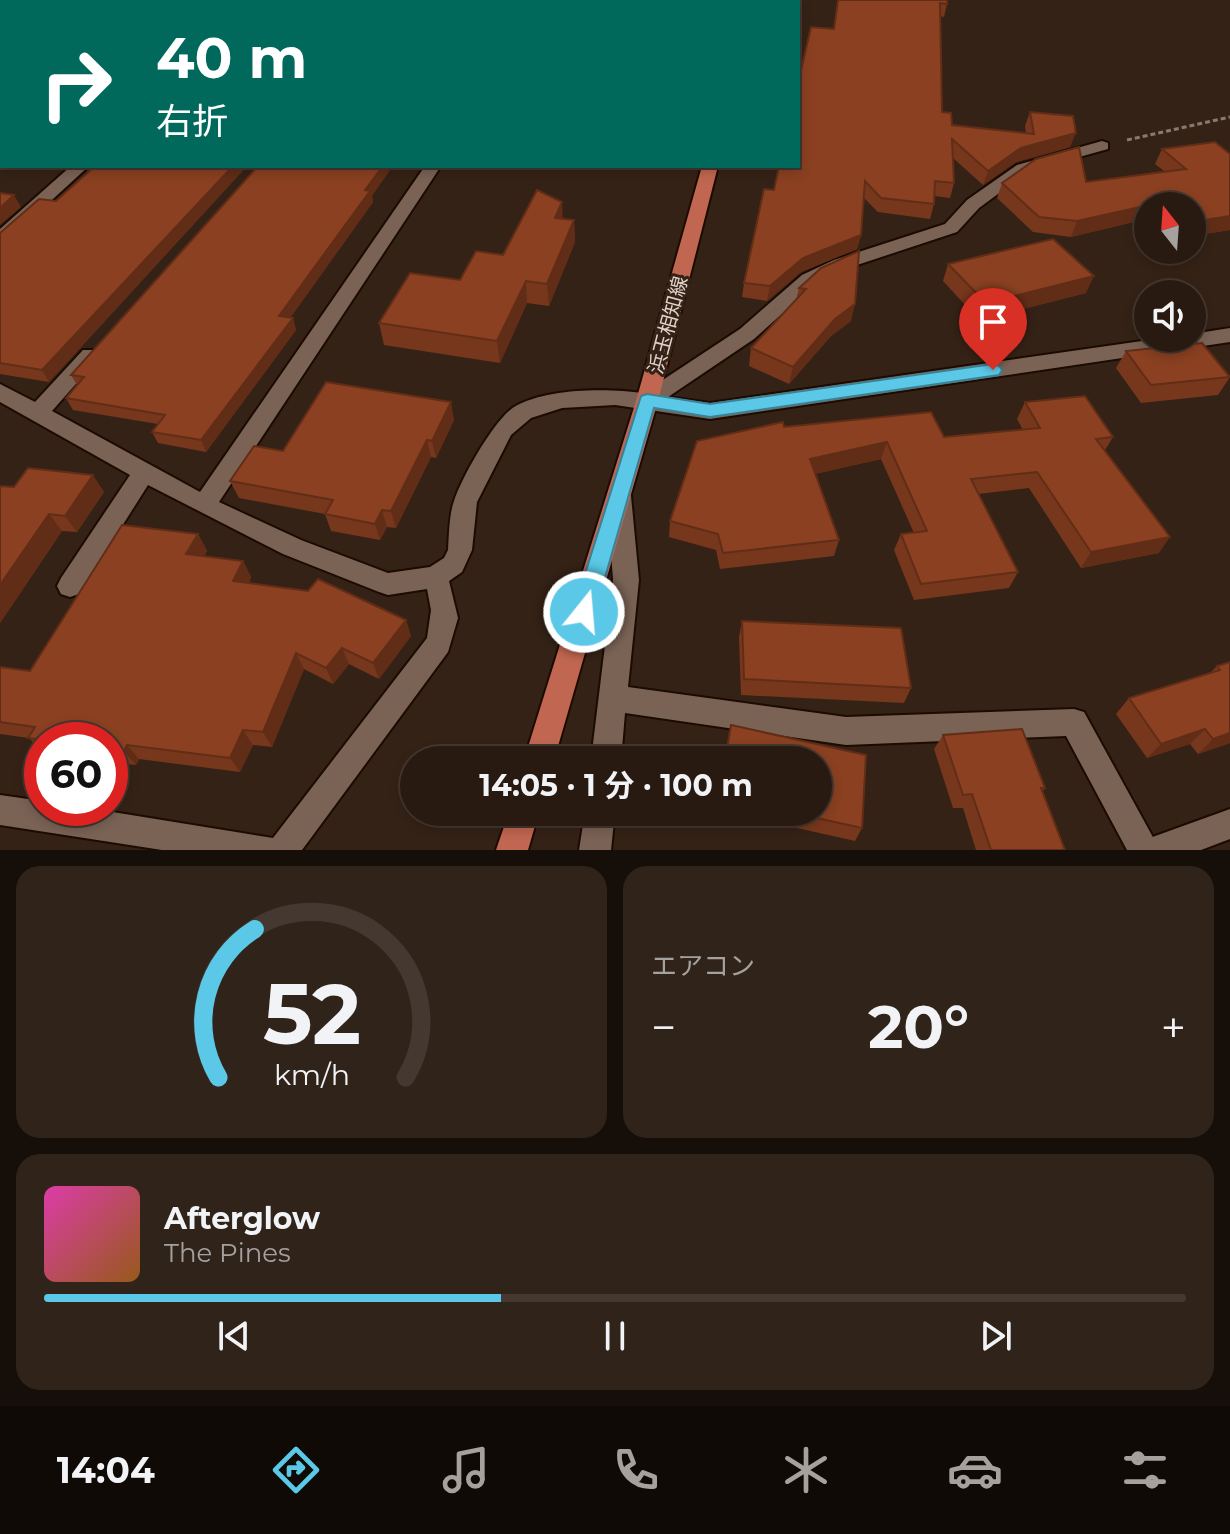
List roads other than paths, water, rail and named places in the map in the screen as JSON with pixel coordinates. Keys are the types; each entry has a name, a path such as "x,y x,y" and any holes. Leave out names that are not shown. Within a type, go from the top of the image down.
{"main road":[{"name":"浜玉相知線","path":"543,746 647,401 709,168"},
{"path":"512,850 520,826"}],"street":[{"path":"647,401 747,334 809,279 841,264 951,228 973,204 1023,168 1102,146"},
{"path":"0,238 79,168"},
{"path":"204,505 432,168"},
{"path":"0,392 204,505 292,547 388,584 435,577 453,565 460,550 465,502 503,430 523,412 562,400 615,397 710,411 1230,335"},
{"path":"38,413 100,344"},
{"path":"70,586 144,473"},
{"path":"608,746 626,580 619,494"},
{"path":"283,850 439,644 446,622 446,602 435,577"},
{"path":"614,698 846,731 1074,722 1144,850"},
{"path":"0,810 264,850"},
{"path":"1158,850 1230,824"},
{"path":"595,850 598,826"}]}
